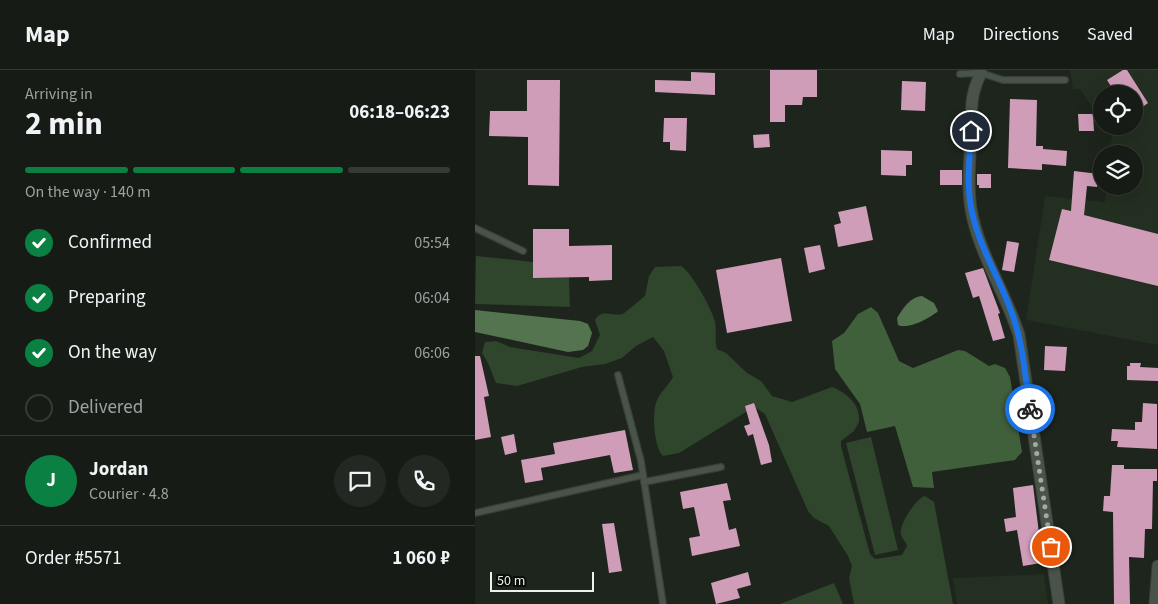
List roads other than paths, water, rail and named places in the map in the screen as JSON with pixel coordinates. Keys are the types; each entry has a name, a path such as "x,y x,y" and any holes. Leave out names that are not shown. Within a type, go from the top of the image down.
{"street":[{"path":"980,72 972,91 969,191 971,211 979,237 1011,309 1019,335 1059,604"},
{"path":"1155,604 1158,566"}],"lane":[{"path":"960,74 980,72 1003,80 1065,80"},
{"path":"475,228 523,251"},
{"path":"618,375 643,478 663,604"},
{"path":"475,513 643,478 721,467"}]}
